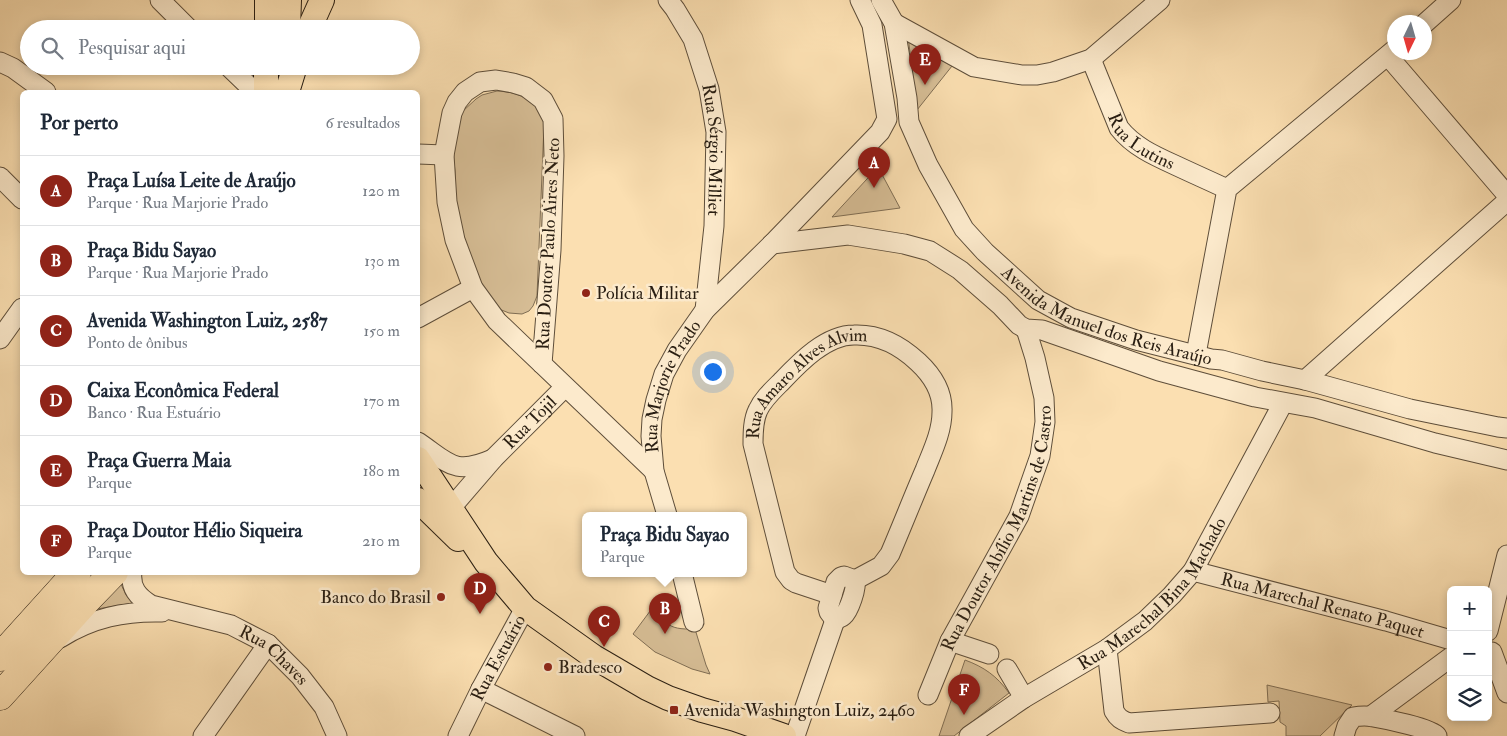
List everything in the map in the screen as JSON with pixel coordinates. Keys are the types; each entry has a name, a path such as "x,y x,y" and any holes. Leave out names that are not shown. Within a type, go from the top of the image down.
{"highway":[{"path":"0,656 74,575"},
{"path":"0,696 111,575"}],"main road":[{"path":"267,0 267,20"},
{"path":"288,20 289,0"},
{"path":"313,20 322,0"},
{"path":"266,75 266,90"},
{"path":"286,90 287,75"},
{"path":"287,90 292,75"},
{"path":"420,461 486,562"},
{"path":"420,502 486,562 526,608 600,660 647,688 668,698 784,736"}],"street":[{"path":"160,0 181,20"},
{"name":"Rua Sérgio Milliet","path":"668,0 693,39 709,88 716,132 714,226 705,310"},
{"path":"860,0 872,25 894,23 974,67 1022,75 1053,72 1091,59 1160,0"},
{"name":"Avenida Manuel dos Reis Araújo","path":"881,0 894,23 907,98 909,122 928,165 964,229 985,252 1038,300 1071,318 1136,340 1305,380 1410,409 1507,428"},
{"path":"1432,17 1451,0"},
{"name":"Rua Marjorie Prado","path":"666,512 654,471 651,436 652,419 664,374 677,350 705,310 772,244 880,132 888,118 872,25"},
{"path":"1196,354 1227,189 1387,56"},
{"name":"Rua Lutins","path":"1091,59 1119,128 1125,136 1136,146 1227,189"},
{"path":"1397,60 1507,196"},
{"path":"0,62 20,73"},
{"path":"23,75 43,90"},
{"path":"237,75 253,90"},
{"name":"Rua Doutor Paulo Aires Neto","path":"542,364 551,250 554,156 553,119 543,100 526,87 496,80 480,82 465,92 457,102 452,113 444,155 448,202 455,240 473,288 497,321 565,387 654,471"},
{"path":"420,154 444,155"},
{"path":"0,177 20,198"},
{"path":"1305,380 1507,201"},
{"name":"Avenida Manuel dos Reis Araújo","path":"772,244 848,236 904,244 930,251 960,270 1026,329 1042,330 1159,371 1255,397 1315,408 1435,443 1507,460"},
{"path":"420,317 473,288"},
{"path":"0,339 20,311"},
{"name":"Rua Doutor Abílio Martins de Castro","path":"928,695 950,641 1019,516 1040,456 1045,422 1044,398 1026,329"},
{"name":"Rua Amaro Alves Alvim","path":"853,335 876,337 894,344 907,352 930,374 940,393 942,412 938,437 890,554 881,566 855,580 844,576 841,577 836,582 832,594 796,583 785,572 753,444 753,429 758,411 770,394 800,362 816,349 837,338 853,335"},
{"name":"Rua Tojil","path":"450,509 494,458 565,387"},
{"name":"Rua Marechal Bina Machado","path":"969,736 1024,698 1107,649 1145,621 1172,595 1193,571 1283,403"},
{"name":"Rua Tojil","path":"420,443 448,463 459,468 469,468 494,458"},
{"path":"1492,615 1507,554"},
{"name":"Rua Marechal Renato Paquet","path":"1193,571 1447,639"},
{"name":"Rua Chaves","path":"132,575 133,586 136,592 142,600 151,605 231,624 268,644 300,676 324,707 337,736"},
{"path":"683,577 694,622"},
{"path":"795,736 835,620 842,617 846,612 855,591 855,580"},
{"path":"832,594 828,612 835,620"},
{"name":"Rua Estuário","path":"458,736 481,689 526,608"},
{"name":"Rua Chaves","path":"42,649 72,631 122,613 181,613"},
{"path":"950,641 989,654"},
{"path":"203,736 268,644"},
{"path":"1107,649 1114,712 1121,720 1129,723 1270,713"},
{"path":"1496,653 1507,693"},
{"path":"1371,716 1447,660"},
{"path":"1007,669 1024,698"},
{"path":"481,689 575,736"},
{"path":"1344,736 1353,717 1371,716 1424,728 1434,732 1437,736"}],"shaded area":[{"path":"908,36 956,61 917,110"},
{"path":"497,91 513,93 527,99 538,110 544,125 537,296 529,311 522,314 509,313 499,309 473,271 455,207 455,171 452,143 458,121 463,111 476,99 482,95"},
{"path":"878,167 900,208 832,217"},
{"path":"121,584 126,595 133,603 97,609"},
{"path":"662,595 662,612 667,623 677,628 695,629 710,674 692,669 655,652 633,634"},
{"path":"965,660 990,673 1009,693 954,736 939,736"},
{"path":"1267,685 1352,705 1320,736 1286,736 1286,726 1280,722 1279,701 1268,702"}],"place":[{"name":"Praça Guerra Maia","path":"925,85"},
{"name":"Praça Luísa Leite de Araújo","path":"874,188"},
{"name":"Polícia Militar","path":"586,293"},
{"name":"Banco do Brasil","path":"441,597"},
{"name":"Caixa Econômica Federal","path":"480,614"},
{"name":"Praça Bidu Sayao","path":"665,634"},
{"name":"Avenida Washington Luiz, 2587","path":"604,647"},
{"name":"Bradesco","path":"548,667"},
{"name":"Avenida Washington Luiz, 2460","path":"674,710"},
{"name":"Praça Doutor Hélio Siqueira","path":"964,715"}]}
